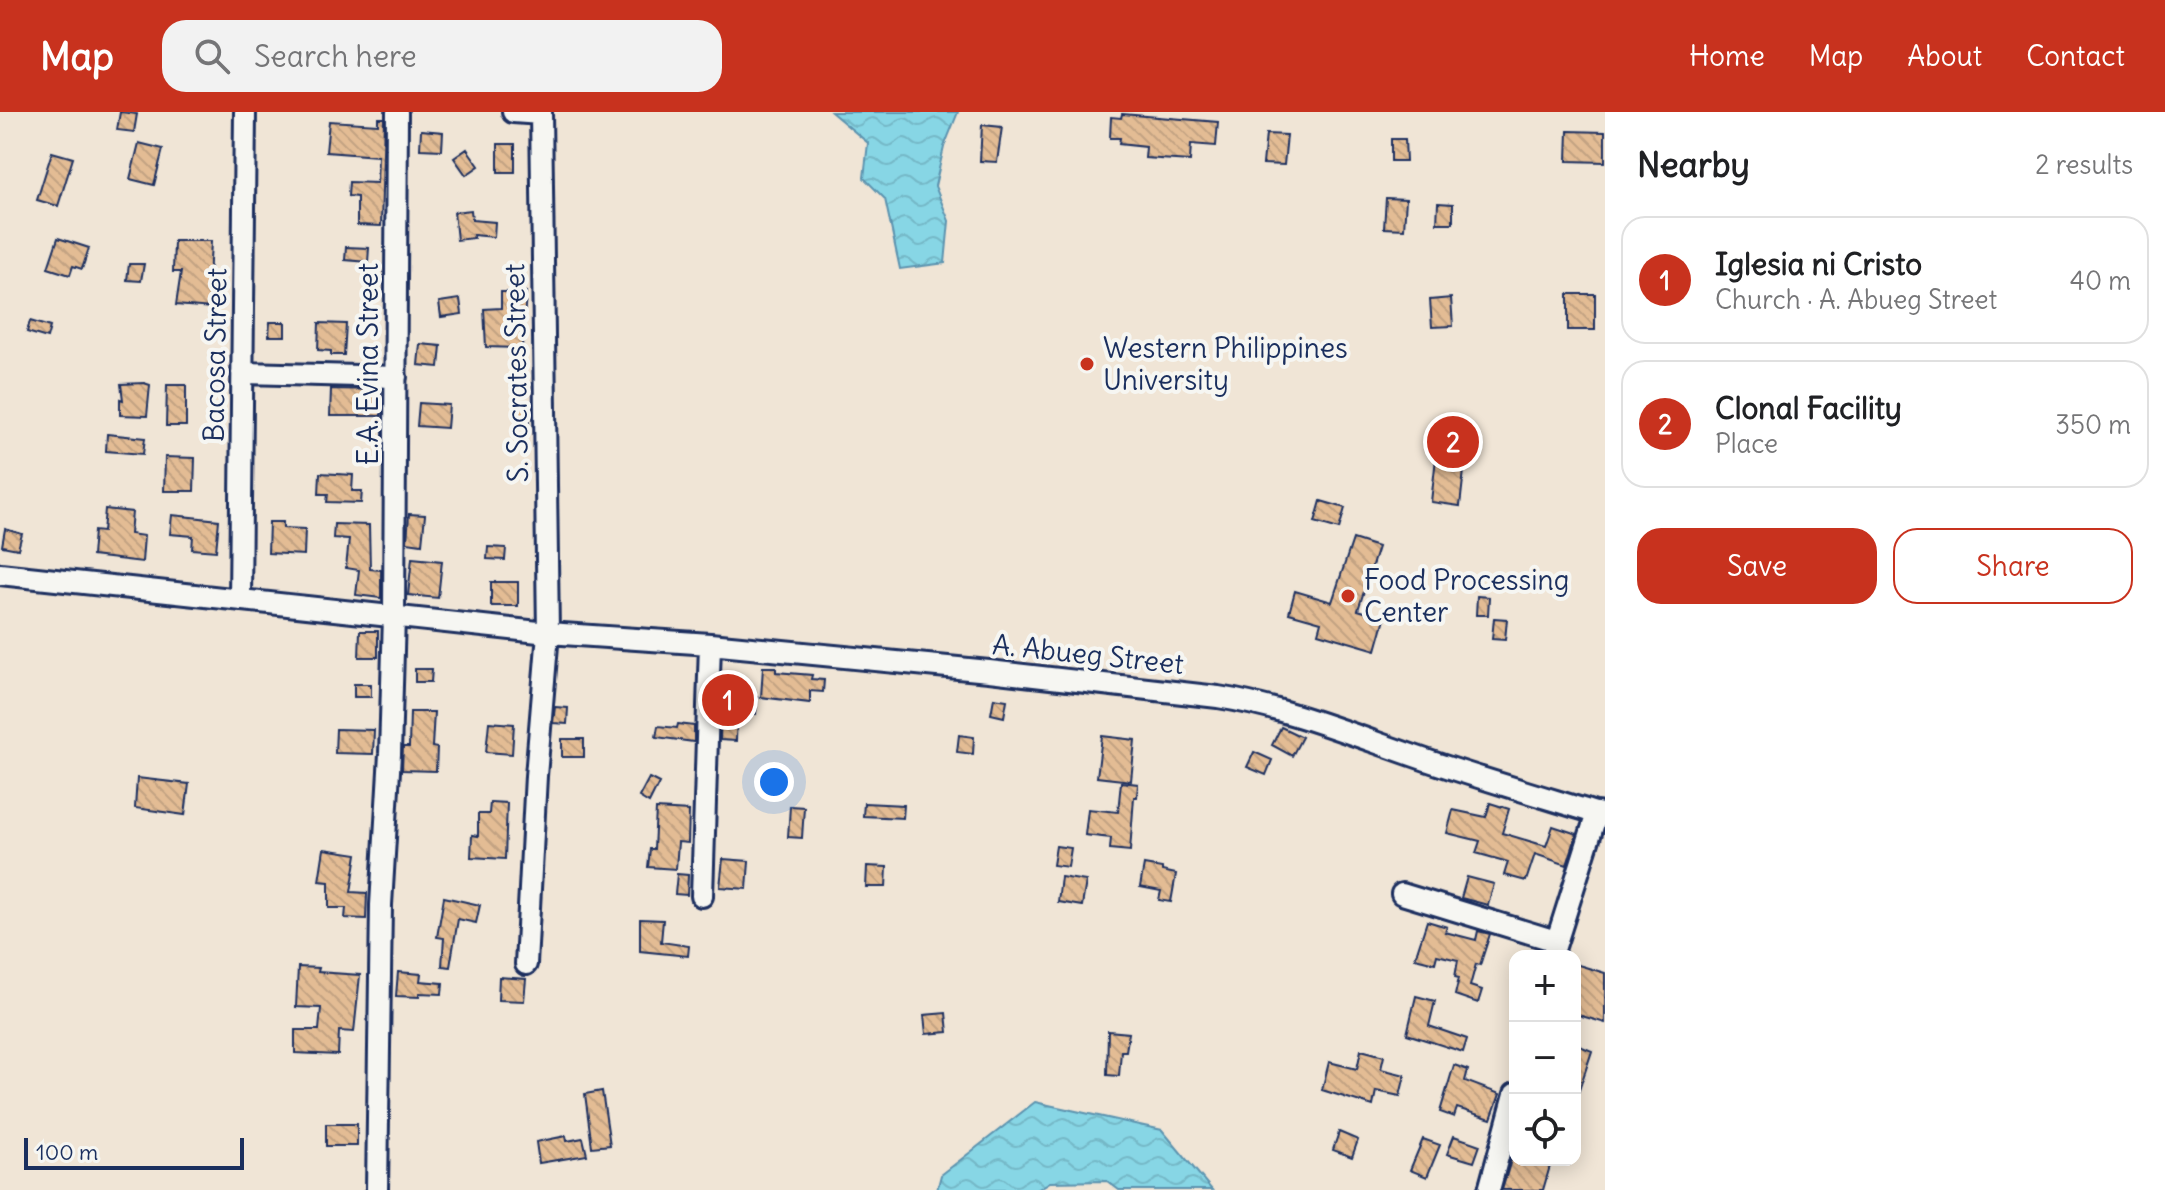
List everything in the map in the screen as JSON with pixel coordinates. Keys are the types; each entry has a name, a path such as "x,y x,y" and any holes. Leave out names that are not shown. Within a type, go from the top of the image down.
{"street":[{"name":"Bacosa Street","path":"240,600 245,112"},
{"name":"E.A. Evina Street","path":"377,1190 381,905 394,616 397,112"},
{"path":"513,112 541,113"},
{"name":"S. Socrates Street","path":"526,964 536,776 548,633 541,113"},
{"path":"242,373 396,377"},
{"name":"A. Abueg Street","path":"0,574 548,633 710,644 1147,688 1245,702 1312,720 1439,765 1601,814"},
{"path":"702,896 710,644"},
{"path":"1402,894 1554,949 1601,814"},
{"path":"1489,1190 1509,1116"}],"water":[{"path":"831,112 958,112 944,147 935,186 949,221 945,263 900,269 885,199 864,178 868,143"},
{"path":"1035,1102 1162,1130 1212,1190 1119,1190 1107,1181 1050,1182 1037,1190 937,1190 941,1175"}],"building":[{"path":"120,112 137,114 134,132 117,130"},
{"path":"1122,114 1218,122 1216,146 1191,144 1190,161 1145,158 1146,147 1119,144 1120,138 1110,138 1111,117 1121,118"},
{"path":"378,118 384,118 381,226 357,225 357,197 348,196 349,182 377,183 378,156 326,152 329,121 378,124"},
{"path":"982,125 1002,127 997,162 980,161"},
{"path":"421,130 443,132 442,150 420,149"},
{"path":"1568,131 1605,132 1605,162 1567,161"},
{"path":"1266,134 1287,135 1284,165 1263,164"},
{"path":"1391,139 1405,139 1406,161 1391,161"},
{"path":"139,143 163,149 154,185 130,179"},
{"path":"498,144 515,144 515,172 498,172"},
{"path":"467,149 479,166 466,175 454,158"},
{"path":"52,152 73,158 58,206 37,200"},
{"path":"1386,198 1406,199 1404,229 1384,228"},
{"path":"1438,203 1453,204 1453,223 1437,223"},
{"path":"471,210 472,220 495,222 494,237 473,235 474,238 457,240 454,212"},
{"path":"58,238 89,248 82,269 73,266 70,275 48,268"},
{"path":"174,241 211,241 209,281 214,282 212,308 176,305 181,272 173,272"},
{"path":"346,247 369,248 368,262 345,260"},
{"path":"129,264 144,264 141,281 127,280"},
{"path":"501,292 526,292 522,348 486,347 484,309 501,308"},
{"path":"1568,294 1595,294 1595,330 1568,330"},
{"path":"1451,298 1453,326 1432,327 1430,300"},
{"path":"460,299 462,314 441,317 439,302"},
{"path":"30,321 50,327 47,338 27,332"},
{"path":"270,322 285,322 285,336 269,336"},
{"path":"319,323 346,324 344,355 331,355 331,351 318,350"},
{"path":"420,344 441,346 439,367 418,365"},
{"path":"121,384 150,385 147,416 120,415 120,399 123,400"},
{"path":"167,385 186,385 186,426 166,426"},
{"path":"331,389 381,390 381,416 330,416"},
{"path":"527,401 529,424 518,425 516,402"},
{"path":"419,403 449,405 447,428 417,426"},
{"path":"1440,423 1469,426 1460,506 1431,502"},
{"path":"107,434 145,438 143,454 106,451"},
{"path":"165,457 195,458 194,491 164,491"},
{"path":"320,473 353,475 352,491 362,491 361,503 327,502 328,494 319,494"},
{"path":"1321,501 1345,508 1339,529 1315,522"},
{"path":"105,509 132,512 130,534 144,536 142,562 92,556 94,531 103,532"},
{"path":"409,514 425,515 422,544 407,542"},
{"path":"172,515 219,520 216,551 192,549 193,536 170,534"},
{"path":"269,522 283,522 283,528 305,529 304,555 268,553"},
{"path":"334,524 369,525 370,569 381,570 381,598 356,595 359,570 346,568 349,539 333,538"},
{"path":"5,529 22,534 18,549 2,546"},
{"name":"Food Processing Center","path":"1353,539 1378,547 1358,610 1385,618 1376,650 1318,633 1321,622 1289,613 1295,591 1332,602"},
{"path":"488,547 506,548 505,560 487,559"},
{"path":"412,558 442,561 438,598 408,595"},
{"path":"491,582 518,582 518,606 491,606"},
{"path":"1477,596 1489,597 1488,615 1476,615"},
{"path":"1494,618 1507,619 1505,640 1492,639"},
{"path":"360,631 378,631 378,657 359,657"},
{"path":"763,667 776,667 776,672 812,675 811,679 824,680 823,692 810,691 810,703 761,697"},
{"path":"415,669 432,669 431,682 415,682"},
{"path":"354,684 371,684 371,697 354,697"},
{"path":"722,685 738,686 737,696 757,697 756,714 737,713 736,741 720,740"},
{"path":"994,698 1007,700 1004,717 991,714"},
{"path":"555,707 568,708 567,724 553,723"},
{"path":"410,712 434,712 432,747 437,748 436,771 402,770 403,747 409,747"},
{"path":"489,722 514,724 512,754 486,752"},
{"path":"678,724 694,726 694,742 656,737 658,726 677,728"},
{"path":"1281,727 1302,737 1292,756 1272,745"},
{"path":"336,729 374,730 373,754 335,753"},
{"path":"959,735 974,737 973,754 957,752"},
{"path":"1102,736 1135,740 1131,781 1097,777"},
{"path":"562,739 584,739 584,757 562,757"},
{"path":"1254,752 1272,760 1266,775 1247,767"},
{"path":"137,778 189,784 185,815 135,808"},
{"path":"649,778 659,783 649,803 639,797"},
{"path":"1121,782 1138,784 1137,797 1134,797 1130,851 1110,849 1111,838 1085,835 1088,809 1118,812"},
{"path":"490,802 507,803 505,859 471,857 472,835 478,836 478,814 489,814"},
{"path":"864,803 904,805 903,818 863,816"},
{"path":"1490,803 1509,809 1502,833 1546,846 1553,826 1577,834 1567,865 1535,854 1526,881 1504,875 1508,862 1476,853 1480,841 1447,833 1453,810 1486,817"},
{"path":"790,806 804,807 802,838 788,837"},
{"path":"656,809 689,811 688,843 678,842 676,869 648,867 650,849 654,849"},
{"path":"1056,846 1071,848 1068,867 1053,865"},
{"path":"324,849 357,854 351,892 367,893 366,919 345,918 346,908 329,908 329,882 319,881"},
{"path":"723,859 749,861 747,889 720,887"},
{"path":"1144,865 1176,874 1171,902 1159,900 1161,891 1140,887"},
{"path":"867,866 887,867 886,887 866,887"},
{"path":"677,874 688,875 687,895 675,894"},
{"path":"1061,877 1086,881 1082,906 1058,902"},
{"path":"1467,877 1494,884 1488,905 1461,898"},
{"path":"444,897 480,905 476,923 458,919 450,967 442,966 444,938 437,937"},
{"path":"640,919 663,920 661,942 689,946 688,956 640,951"},
{"path":"1427,921 1447,927 1445,932 1476,940 1478,931 1490,934 1470,986 1482,990 1478,1003 1455,995 1459,978 1455,977 1458,960 1437,955 1435,963 1415,958"},
{"path":"1581,966 1605,973 1605,1023 1581,1016"},
{"path":"298,967 360,975 354,1032 339,1031 338,1055 295,1053 295,1030 319,1030 321,1008 296,1007"},
{"path":"398,972 421,974 420,981 443,983 442,994 396,996"},
{"path":"499,977 526,979 524,1001 498,1000"},
{"path":"1416,996 1435,1001 1429,1026 1467,1039 1463,1052 1407,1034"},
{"path":"946,1013 948,1032 926,1034 924,1015"},
{"path":"1108,1031 1129,1033 1126,1051 1121,1051 1119,1076 1107,1075"},
{"path":"1581,1046 1592,1051 1581,1084"},
{"path":"1361,1050 1384,1056 1381,1069 1405,1075 1400,1096 1376,1091 1373,1106 1322,1090 1329,1062 1357,1069"},
{"path":"1454,1065 1468,1070 1465,1081 1500,1094 1491,1119 1457,1108 1454,1117 1440,1112"},
{"path":"602,1091 610,1145 592,1147 585,1094"},
{"path":"326,1124 357,1124 357,1146 326,1146"},
{"path":"1339,1132 1358,1140 1352,1157 1333,1150"},
{"path":"566,1136 567,1141 583,1138 587,1155 539,1163 536,1142"},
{"path":"1454,1136 1480,1145 1474,1162 1447,1154"},
{"path":"1423,1139 1440,1145 1427,1177 1410,1170"},
{"path":"1509,1166 1550,1166 1543,1190 1502,1190"}],"place":[{"name":"Western Philippines University","path":"1087,364"},
{"name":"Clonal Facility","path":"1453,442"},
{"name":"Food Processing Center","path":"1348,596"},
{"name":"Iglesia ni Cristo","path":"728,700"}]}
